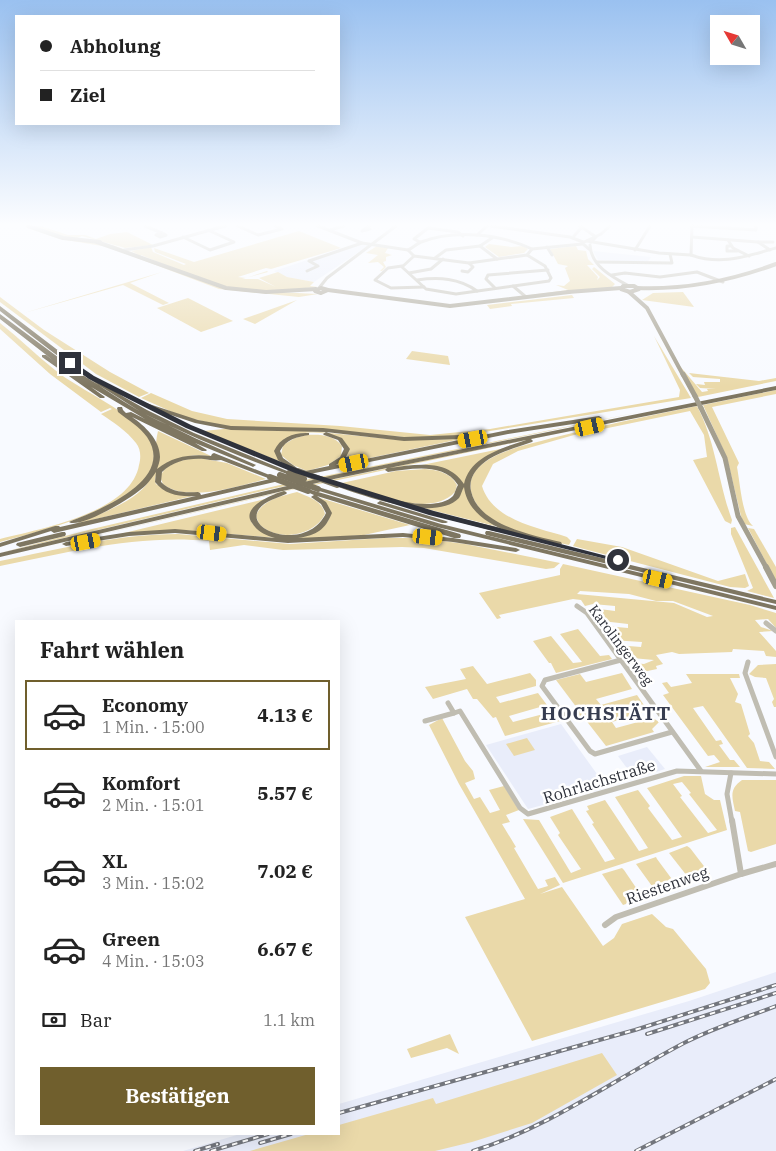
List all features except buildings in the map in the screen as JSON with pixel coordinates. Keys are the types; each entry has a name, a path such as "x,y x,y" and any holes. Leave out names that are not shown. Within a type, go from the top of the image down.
{"highway":[{"path":"0,308 170,435 306,492 324,503 328,509 328,518 314,531 290,536 272,534 262,530 255,524 252,517 254,511 261,503 284,492"},
{"path":"0,316 17,329 16,332 51,363 202,444 280,475 406,517 561,553 630,563 636,568 773,605"},
{"path":"0,550 263,487 776,384"},
{"path":"0,556 279,489 776,388"},
{"path":"126,403 146,405 197,422 237,429 323,430 418,439 508,432"},
{"path":"126,403 203,438 327,487 441,521 572,555 602,568 612,568 773,605"},
{"path":"15,541 106,509 129,496 147,479 156,460 154,444 145,431 120,410 126,403"},
{"path":"146,405 210,436 337,485 392,502 545,541"},
{"path":"0,545 316,471 508,432 601,418"},
{"path":"66,544 284,492 530,441 618,419"},
{"path":"298,471 278,456 278,448 282,442 294,436 308,434 325,434 340,439 346,447 345,455 335,464 316,471"},
{"path":"530,441 494,454 480,463 469,476 467,490 476,508 492,521 545,541 561,553"},
{"path":"227,491 178,493 162,486 157,477 165,466 185,458 207,457 233,463"},
{"path":"388,470 419,467 438,468 454,476 461,485 457,496 439,504 422,506 392,502"},
{"path":"306,492 406,522 516,550"},
{"path":"0,556 129,534 175,531 288,541 403,535 453,540 516,550 561,553"}],"main road":[{"path":"203,280 226,288 253,292 326,290 435,305 474,304 525,296 629,286 637,290"},
{"path":"629,292 682,288 729,280"},
{"path":"623,288 637,297 647,308 701,408 725,458 738,516 776,586"},
{"path":"637,290 637,297"}],"street":[{"path":"317,290 327,280"},
{"path":"374,280 383,286 408,290 424,287 456,294 550,280"},
{"path":"417,280 424,287"},
{"path":"452,280 466,282 477,291"},
{"path":"487,280 495,288"},
{"path":"718,280 722,282"},
{"path":"621,281 629,286"},
{"path":"621,281 623,288"},
{"path":"324,282 326,290"},
{"path":"513,286 525,296"},
{"name":"Karolingerweg","path":"577,606 586,613 701,771"},
{"path":"766,623 776,631"},
{"path":"621,660 545,680 542,686 590,751 595,754 672,732"},
{"path":"748,662 745,673 776,757"},
{"name":"Rohrlachstraße","path":"448,702 454,712 460,711 520,808 528,814 677,771 776,774"},
{"path":"424,721 454,712"},
{"path":"731,773 727,794 741,874"},
{"name":"Riestenweg","path":"605,925 616,917 741,874 776,864"}],"shaded area":[{"path":"136,280 140,280 130,283 169,303 163,305 123,285 24,313"},
{"path":"194,280 202,280 230,290 318,294 299,297 219,289"},
{"path":"204,280 260,280 276,287 262,280 302,280 314,282 310,286 318,287 268,291 237,290"},
{"path":"301,280 317,280 314,282"},
{"path":"610,280 615,284 612,287 614,288 530,295 568,290 556,285 564,286 570,281"},
{"path":"683,292 694,307 642,300 653,293"},
{"path":"572,295 574,298 511,304 512,306 490,309 487,305"},
{"path":"0,297 44,330 110,372 149,393 139,397 96,374 0,302"},
{"path":"188,298 233,321 201,332 157,308"},
{"path":"297,300 255,324 243,319"},
{"path":"0,323 65,378 132,420 149,439 154,460 145,479 126,495 100,509 72,521 0,542 0,539 59,524 102,507 119,495 132,482 140,457 138,445 120,427 101,414 112,409 101,412 50,374 0,329"},
{"path":"654,336 691,398 460,436 413,438 342,431 245,428 219,425 181,416 141,398 151,393 192,411 227,419 340,426 430,435 490,429 679,397 680,390"},
{"path":"412,351 448,356 450,365 406,359"},
{"path":"679,365 702,392 708,391 707,389 716,389 700,388 696,384 705,385 704,382 720,382 720,379 693,377 689,373 759,381 776,378 776,381 698,397"},
{"path":"776,390 776,394 712,407 739,463 737,467 740,490 746,515 753,526 744,524 727,458 703,405"},
{"path":"697,406 709,434 732,520 731,524 725,521 693,460 707,457 704,435 690,411 574,435 518,451 493,464 482,486 487,498 495,507 517,521 567,537 571,541 569,545 528,535 500,525 479,507 472,495 471,479 473,475 488,460 503,452 624,421"},
{"path":"644,411 271,489 0,553 92,529 280,485"},
{"path":"224,429 309,431 401,440 461,439 336,465 347,456 348,447 342,440 333,436 322,433 310,433 298,434 287,438 279,444 275,452 281,462 203,431"},
{"path":"158,431 211,456 190,456 179,459 166,465 157,473 155,478 156,484 169,492 197,495 75,524 115,507 143,489 152,475"},
{"path":"564,432 291,490 47,547 335,479"},
{"path":"307,435 331,437 342,446 341,456 328,465 307,471 293,465 281,455 283,445 295,438"},
{"path":"510,447 487,456 465,480 480,514 495,526 419,507 453,500 462,482 454,474 417,466"},
{"path":"199,458 227,463 266,479 228,489 199,493 173,490 163,484 160,477 171,465 182,460"},
{"path":"425,469 439,471 448,475 457,485 455,492 444,500 416,504 383,497 342,483 396,471"},
{"path":"297,492 318,502 323,509 325,514 313,528 304,532 285,535 267,530 259,524 256,516 262,506 273,499"},
{"path":"320,498 410,525 364,535 311,539 183,530 124,533 265,499 250,519 256,527 266,533 279,536 307,534 319,529 327,522 331,512"},
{"path":"735,527 774,598 747,591 753,588 731,534 731,528"},
{"path":"748,528 754,529 776,567 776,582"},
{"path":"178,534 290,544 384,538 421,538 465,544 560,563 554,568 546,569 424,548 402,547 283,550 244,545 210,550 209,541 182,539 130,542 78,550 0,566 0,561 111,539"},
{"path":"577,539 622,547 718,581 745,574 749,586 745,588 730,587 573,546"},
{"path":"563,564 750,605 776,613 776,628 768,619 755,620 761,627 773,631 759,632 776,651 776,657 766,656 764,651 733,649 732,652 679,654 672,652 656,655 663,664 656,666 657,669 638,673 632,663 644,664 654,660 632,658 616,645 641,647 642,642 611,640 602,628 605,626 628,628 628,624 602,621 592,608 615,611 615,606 593,604 585,606 581,600 573,599 499,615 501,618 497,619 479,593 560,575 560,569","holes":["580,591 629,594 656,601 673,601 713,616 707,617 674,603 577,594"]},
{"path":"578,629 600,656 609,655 612,659 556,673 551,663 549,663 533,641 551,636 573,663 582,662 560,634"},
{"path":"776,664 776,707 774,707 772,702 774,699 766,678 755,677 749,674 758,665"},
{"path":"473,666 487,684 530,673 536,680 536,686 496,697 500,703 538,693 547,705 509,716 513,722 551,712 560,721 505,736 496,717 493,718 477,699 473,699 467,689 433,699 425,687 466,679 460,669"},
{"path":"622,673 632,689 596,699 601,705 637,695 648,711 612,722 616,728 653,718 659,722 652,729 654,732 606,746 585,719 576,721 569,711 577,708 556,680 580,674 586,682"},
{"path":"686,674 739,674 740,678 730,678 738,694 735,702 741,704 750,734 748,736 754,743 760,761 769,762 775,769 747,768 703,706 693,708 716,741 721,740 723,744 719,745 730,760 734,760 740,767 705,767 720,762 714,755 708,756 663,695 669,693 662,683 667,682 671,687 692,683"},
{"path":"442,718 465,761 473,771 475,779 465,783 474,799 480,797 490,813 500,810 489,790 504,786 519,810 506,815 510,822 502,824 516,847 514,848 538,889 548,886 545,880 555,877 560,885 540,894 562,887 603,946 614,938 622,924 652,914 666,927 673,929 706,969 710,983 705,989 532,1041 465,917 525,899 459,784 429,725"},
{"path":"561,724 607,788 528,809 486,745"},
{"path":"527,738 535,750 514,756 506,744"},
{"path":"647,747 665,769 635,779 618,756"},
{"path":"684,776 701,776 705,794 714,800 720,800 727,830 563,883 523,819 539,820 571,873 581,869 558,835 560,833 550,817 572,809 605,862 615,859 592,824 594,823 586,811 589,810 587,806 605,800 639,851 648,848 615,797 638,790 650,806 648,808 672,840 682,837 647,788","holes":["682,782 691,793 689,794 717,830 708,833 680,797 682,796 673,784"]},
{"path":"742,780 776,780 776,844 751,852 748,851 740,812 735,811 732,797 733,790"},
{"path":"687,846 710,874 691,881 669,853"},
{"path":"656,857 677,886 657,893 636,864"},
{"path":"622,868 643,898 623,905 602,874"},
{"path":"776,972 776,1151 183,1151 237,1135 340,1135 340,1104 689,1001"},
{"path":"450,1034 459,1054 447,1048 411,1058 407,1049"},
{"path":"602,1053 617,1075 532,1123 472,1142 435,1151 250,1151 306,1135 340,1135 340,1125 433,1098 436,1104"}],"railway":[{"path":"340,1113 635,1030 776,985"},
{"path":"647,1034 776,993"},
{"path":"473,1151 501,1141 555,1116 695,1038 776,1006"},
{"path":"636,1151 776,1079"},
{"path":"211,1151 265,1135"},
{"path":"260,1143 288,1135"},
{"path":"195,1151 218,1144"}],"district":[{"name":"HOCHSTÄTT","path":"606,713"}],"route":[{"path":"70,363 92,378 210,436 298,471 337,485 431,513 618,560"}]}
